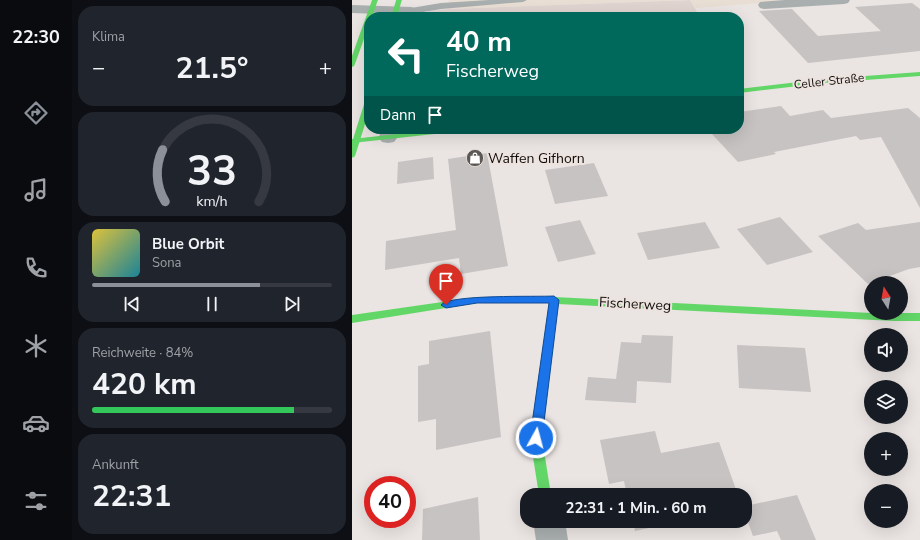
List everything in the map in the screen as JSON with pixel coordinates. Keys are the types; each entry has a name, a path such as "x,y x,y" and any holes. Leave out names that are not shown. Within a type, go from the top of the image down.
{"main road":[{"path":"371,12 375,0"},
{"path":"395,12 399,0"},
{"path":"352,64 364,31"},
{"name":"Celler Straße","path":"744,91 824,81 920,74"},
{"path":"352,154 364,116"},
{"path":"352,141 384,134"},
{"name":"Fischerweg","path":"352,319 477,300 554,300 894,317 920,317"},
{"path":"544,488 536,438 554,300"}],"street":[{"path":"764,5 844,0"},
{"path":"352,8 393,12"},
{"path":"550,528 552,540"}],"lane":[{"path":"418,12 441,6 483,1 523,0"}],"shaded area":[{"path":"449,0 690,0 449,9"},
{"path":"690,0 697,12 428,12 449,9"},
{"path":"690,0 798,0 696,8"}],"building":[{"path":"912,3 920,9 920,51 808,63 759,11 792,9 818,36 881,31 855,7"},
{"path":"781,106 790,116 823,110 831,118 908,108 920,118 920,208 881,137 860,140 856,136 774,152 776,154 738,162 712,134 744,134 744,111"},
{"path":"487,153 508,266 461,274 459,258 385,270 386,241 456,230 448,159"},
{"path":"433,157 434,179 397,184 398,162"},
{"path":"594,163 608,196 555,204 545,170"},
{"path":"780,217 813,252 767,265 737,229"},
{"path":"580,220 596,254 558,262 545,227"},
{"path":"705,222 720,248 648,260 637,233"},
{"path":"920,222 920,267 909,269 890,276 864,276 864,280 818,236 858,223 866,230"},
{"path":"490,331 501,437 436,450 436,419 418,422 418,366 429,364 429,341"},
{"path":"642,335 673,336 671,383 637,381 636,403 585,400 588,377 616,379 621,342 641,343"},
{"path":"737,345 805,348 811,392 739,388"},
{"path":"655,431 661,453 719,442 735,488 626,488 624,481 609,484 600,440"},
{"path":"797,495 816,540 781,540 777,531 753,536 750,528 752,528 752,505"},
{"path":"478,497 480,540 422,540 423,509"},
{"path":"634,528 649,528 635,531"}],"traffic: fast":[{"path":"371,12 375,0"},
{"path":"395,12 399,0"},
{"path":"352,64 364,31"},
{"path":"744,90 824,81 920,74"},
{"path":"352,154 364,116"},
{"path":"352,141 416,134"},
{"path":"352,319 477,300 554,300 894,317 920,317"},
{"path":"544,488 536,438 554,300"}],"place":[{"name":"Waffen Gifhorn","path":"475,158"}],"route":[{"path":"446,305 477,300 554,300 536,438"}]}
